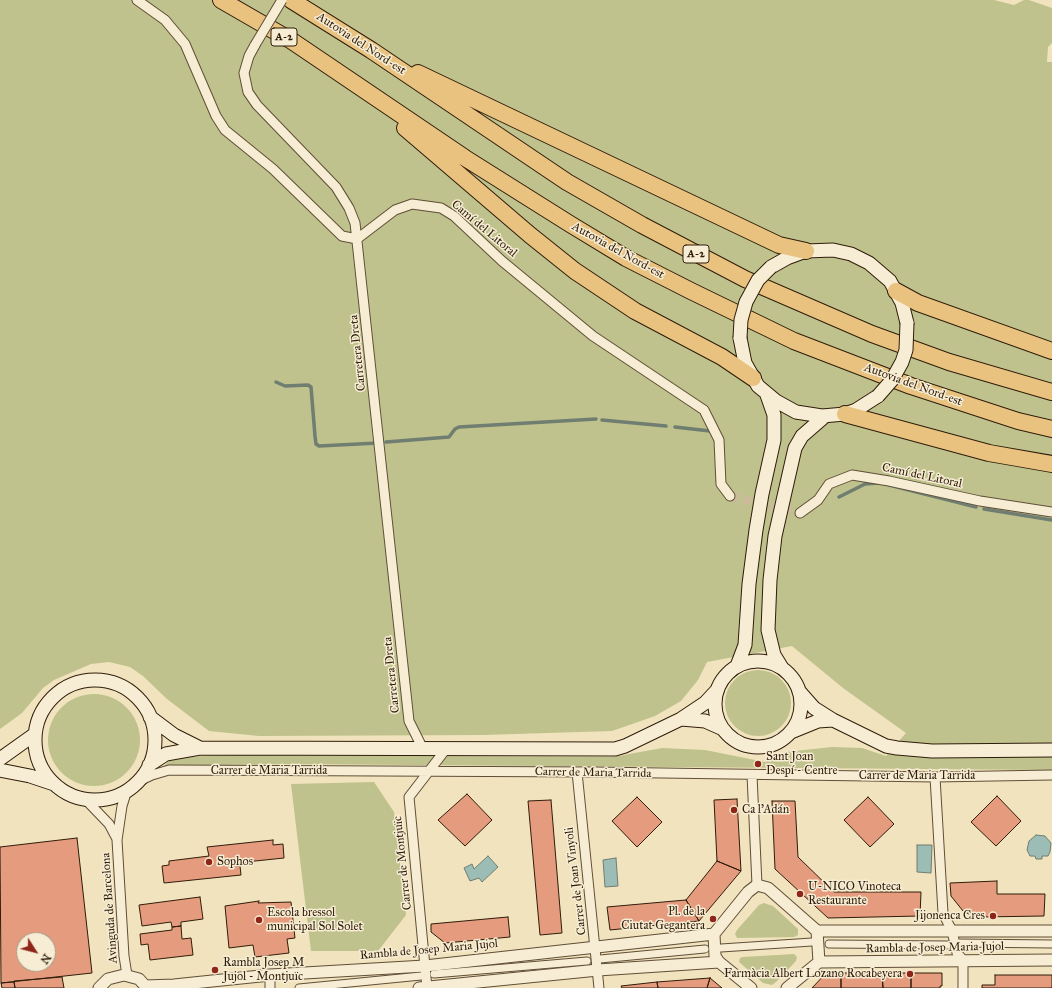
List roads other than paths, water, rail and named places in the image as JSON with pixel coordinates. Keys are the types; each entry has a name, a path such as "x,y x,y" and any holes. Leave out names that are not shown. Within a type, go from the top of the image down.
{"highway":[{"name":"Autovia del Nord-est","path":"221,0 292,41 465,158 626,258 739,315 794,340 911,386 1018,421 1052,429"},
{"name":"Autovia del Nord-est","path":"291,0 371,50 567,182 642,226 745,279 872,334 949,362 1052,392"},
{"path":"371,50 779,245 806,251"},
{"path":"345,76 530,236 575,271 635,311 722,357 754,378"},
{"path":"896,291 918,303 1052,352"},
{"path":"845,414 990,453 1052,464"}],"main road":[{"path":"737,666 746,645 749,584 756,530 774,440 774,415 767,395 754,378 742,354 740,338 741,320 746,302 758,280 771,267 787,258 806,251 833,250 856,256 875,268 890,281 902,303 907,323 906,350 902,362 892,380 878,396 860,408 845,414 825,416 796,412 786,408 767,395"},
{"path":"782,668 774,654 768,630 770,580 775,536 795,448 802,436 825,416"},
{"path":"723,729 715,710 718,689 725,676 737,666 760,660 772,663 782,668 793,678 799,691 801,699 800,713 796,725 791,732"},
{"path":"85,681 106,681 126,689 138,699 150,717 174,736 200,748 166,754 149,765 132,786 107,798 85,799 68,794 54,784 47,776 39,761 36,751 35,734 38,720 49,702 65,688 85,681"},
{"name":"Carrer de Maria Tarrida","path":"200,748 615,748 625,746 681,719 705,703 718,689"},
{"path":"799,691 814,708 833,720 886,746 932,751 1052,750"},
{"path":"149,765 154,744 154,733 150,717"},
{"path":"681,719 705,721 723,729 739,743 754,747 773,744 791,732 818,721 833,720"},
{"path":"0,759 35,734"},
{"path":"0,770 30,776 54,784"}],"street":[{"path":"137,0 165,20 185,44 216,116 225,130 273,169 342,236 357,239"},
{"name":"Carretera Dreta","path":"282,0 249,56 244,72 248,92 257,105 336,188 349,208 355,223 408,721 423,749"},
{"name":"Camí del Litoral","path":"357,239 395,210 412,204 441,208 454,216 502,261 593,336 704,410 719,440 721,484 730,496"},
{"name":"Camí del Litoral","path":"800,513 818,500 829,484 852,476 889,481 980,501 1052,512"},
{"name":"Carrer de Montjuïc","path":"424,988 409,797 446,748"},
{"name":"Carrer de Maria Tarrida","path":"132,786 152,775 169,770 577,772 935,777 1052,775"},
{"name":"Carrer de Joan Vinyoli","path":"577,772 579,804 599,964 599,988"},
{"path":"752,775 757,885"},
{"path":"935,777 943,913 952,931 957,953 963,960 963,988"},
{"path":"117,840 122,806 132,786"},
{"path":"85,799 109,824 117,840"},
{"name":"Avinguda de Barcelona","path":"117,840 124,956 127,975"},
{"path":"757,885 768,888 817,931 818,962 787,988"},
{"path":"751,988 719,962 715,956 714,934 748,892 757,885"},
{"name":"Rambla de Josep Maria Jujol","path":"817,931 1052,930"},
{"name":"Rambla de Josep Maria Jujol","path":"300,988 596,947 714,934"},
{"path":"721,948 812,942"},
{"name":"Rambla de Josep Maria Jujol","path":"959,943 1052,944"},
{"name":"Rambla de Josep Maria Jujol","path":"829,944 948,945"},
{"path":"424,988 705,948"},
{"name":"Rambla de Josep Maria Jujol","path":"434,974 587,960"},
{"name":"Rambla de Josep Maria Jujol","path":"818,962 1052,960"},
{"path":"599,964 719,962"},
{"name":"Rambla de Josep Maria Jujol","path":"127,975 136,978 146,987 270,975 423,971"},
{"path":"99,988 111,978 127,975"},
{"path":"270,975 270,988"}],"water":[{"path":"1036,835 1045,836 1051,843 1048,856 1042,856 1042,859 1036,859 1035,856 1030,856 1027,850 1029,841"},
{"path":"917,845 932,845 931,873 917,872"},
{"path":"488,856 498,867 482,882 479,878 470,881 464,868 472,864 474,869"},
{"path":"616,858 618,886 605,887 603,860"}],"waterway":[{"path":"276,382 285,386 308,385 311,387 316,444 319,446 378,443"},
{"path":"386,442 449,437 455,429 459,427 596,419"},
{"path":"602,420 666,426"},
{"path":"675,427 710,431"},
{"path":"839,497 865,484 879,483"},
{"path":"889,485 976,507"},
{"path":"984,509 1052,520"}],"tunnel":[{"path":"730,496 800,513"}],"place":[{"name":"Sant Joan Despí - Centre","path":"758,764"},
{"name":"Ca l'Adán","path":"734,810"},
{"name":"Sophos","path":"209,862"},
{"name":"U-NICO Vinoteca Restaurante","path":"800,894"},
{"name":"Jijonenca Cres","path":"993,916"},
{"name":"Pl. de la Ciutat Gegantera","path":"713,919"},
{"name":"Escola bressol municipal Sol Solet","path":"259,920"},
{"name":"Rambla Josep M Jujol - Montjuïc","path":"215,970"},
{"name":"Farmàcia Albert Lozano Rocabeyera","path":"910,974"}]}
